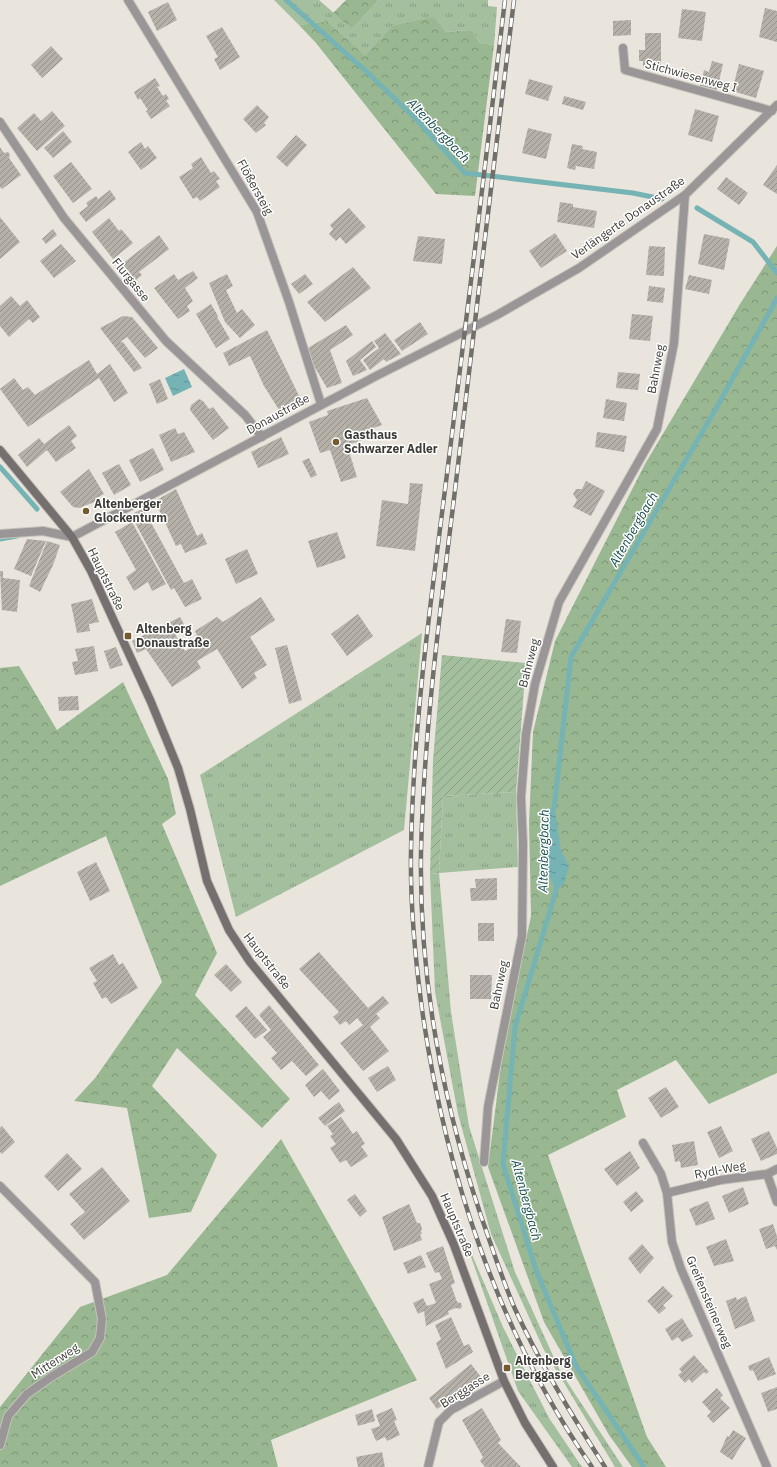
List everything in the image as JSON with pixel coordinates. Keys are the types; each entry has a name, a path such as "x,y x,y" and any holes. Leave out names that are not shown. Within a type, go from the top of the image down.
{"main road":[{"name":"Hauptstraße","path":"0,450 72,537 91,571 122,638 178,768 207,881 229,930 250,962 396,1139 432,1196 454,1245 504,1381 525,1423 553,1467"}],"street":[{"name":"Flößersteig","path":"128,0 257,212 289,302 321,404"},
{"name":"Stichwiesenweg I","path":"622,48 625,70 775,108"},
{"name":"Verlängerte Donaustraße","path":"497,315 579,268 685,195 775,108"},
{"name":"Flurgasse","path":"0,122 64,218 166,341 245,415 262,437"},
{"name":"Bahnweg","path":"484,1162 488,1108 522,936 523,844 521,797 526,734 535,684 559,602 657,429 674,343 685,195"},
{"name":"Donaustraße","path":"72,537 147,496 262,437 321,404 452,336 497,315"},
{"path":"0,534 42,531 72,537"},
{"name":"Greifensteinerweg","path":"643,1143 661,1174 667,1194 672,1242 680,1270 767,1467"},
{"name":"Rydl-Weg","path":"667,1194 721,1180 767,1174 777,1169"},
{"path":"767,1174 777,1202"},
{"name":"Mitterweg","path":"0,1186 95,1282 102,1319 100,1338 92,1352 51,1377 27,1394 8,1416 0,1445"},
{"name":"Berggasse","path":"428,1467 439,1422 451,1410 504,1381"}],"green space":[{"path":"274,0 319,0 352,29 379,0 488,0 488,6 497,7 494,45 480,43 471,30 445,32 392,26 365,57 327,21 299,25"},
{"path":"346,0 379,0 352,29 333,13"},
{"path":"434,17 445,32 471,30 480,43 494,45 475,196 436,194 316,43 299,25 327,21 365,56 392,26"},
{"path":"777,246 777,1073 709,1104 676,1060 617,1090 626,1117 548,1155 647,1437 666,1467 632,1467 609,1435 544,1322 488,1167 504,1041 531,916 529,823 533,732 555,641 645,464 740,304"},
{"path":"422,633 404,830 236,917 200,775"},
{"path":"442,655 526,663 516,792 443,796 439,873 430,874 433,760"},
{"path":"19,666 57,730 123,682 168,779 176,814 162,824 217,953 195,995 290,1099 262,1128 177,1048 152,1086 217,1155 191,1212 149,1218 127,1108 74,1101 96,1077 162,982 106,836 0,886 0,668"},
{"path":"516,792 518,867 439,873 443,796"},
{"path":"439,873 451,1012 469,1126 515,1272 560,1371 623,1467 615,1467 544,1350 491,1234 458,1114 435,992 430,874"},
{"path":"281,1139 417,1380 271,1440 278,1467 0,1467 0,1407 80,1307 167,1275"},
{"path":"463,1234 503,1327 549,1418 582,1467 572,1467 518,1391"}],"water":[{"path":"184,369 192,387 173,396 165,378"},
{"path":"554,804 561,850 569,866 564,884 556,891 547,870 546,816"}],"building":[{"path":"168,2 177,20 157,31 148,12"},
{"path":"765,8 777,11 777,42 759,37"},
{"path":"682,9 706,12 702,41 678,38"},
{"path":"631,20 631,35 613,36 613,21"},
{"path":"222,27 240,57 220,70 214,59 218,57 206,36"},
{"path":"645,33 661,33 661,67 643,67 643,61 639,61 639,50 645,50"},
{"path":"51,46 63,59 42,78 31,65"},
{"path":"712,61 723,64 717,90 700,86 704,70 709,72"},
{"path":"739,64 764,71 756,98 732,91"},
{"path":"155,78 160,86 157,87 163,96 166,94 169,99 166,101 170,106 151,119 146,111 148,110 140,98 138,100 134,92"},
{"path":"529,79 553,86 548,101 525,94"},
{"path":"564,96 586,102 583,110 562,104"},
{"path":"257,105 269,117 264,123 266,125 256,133 243,119"},
{"path":"695,109 719,116 712,142 688,135"},
{"path":"52,111 65,126 37,151 17,128 34,113 41,121"},
{"path":"528,128 552,134 546,159 522,153"},
{"path":"63,131 72,142 53,158 44,148"},
{"path":"296,135 307,145 287,167 276,157"},
{"path":"141,142 145,149 148,146 157,158 141,170 128,152"},
{"path":"572,144 583,146 582,149 597,152 594,169 576,166 575,170 567,168"},
{"path":"0,147 4,153 8,152 10,155 9,158 21,175 2,189 0,187"},
{"path":"201,157 211,173 214,171 220,179 216,181 220,187 200,201 197,197 193,199 179,177 193,168 191,164"},
{"path":"71,162 92,189 73,203 53,176"},
{"path":"777,165 777,194 763,185"},
{"path":"726,177 748,193 739,205 717,189"},
{"path":"110,190 116,199 86,222 79,213 88,206 86,203 96,196 98,199"},
{"path":"560,202 573,204 573,207 597,211 594,228 557,222"},
{"path":"349,208 366,227 346,244 340,237 336,241 329,234 333,229 330,225"},
{"path":"0,217 20,242 0,259"},
{"path":"109,218 119,231 121,229 133,243 113,259 92,232"},
{"path":"53,229 57,235 46,244 42,239"},
{"path":"555,233 567,251 541,268 529,251"},
{"path":"704,234 730,239 724,270 698,264"},
{"path":"159,235 169,249 139,272 142,275 130,285 117,268"},
{"path":"418,236 445,239 442,264 413,261"},
{"path":"61,244 76,261 54,278 40,261"},
{"path":"649,246 665,247 664,276 646,275"},
{"path":"353,267 371,288 325,322 307,302"},
{"path":"193,271 198,278 185,288 193,301 187,306 190,311 178,319 154,288 174,274 178,280"},
{"path":"227,274 233,286 226,290 237,313 242,309 255,325 240,338 225,322 209,283"},
{"path":"305,274 313,284 299,294 291,284"},
{"path":"689,275 712,280 709,294 685,289"},
{"path":"649,286 665,288 663,303 647,301"},
{"path":"11,296 20,306 27,300 40,317 33,323 29,319 9,337 0,326 0,306"},
{"path":"211,304 230,339 216,348 196,314"},
{"path":"632,314 653,316 650,341 629,339"},
{"path":"123,316 132,317 158,348 145,358 127,337 120,342 123,342 142,368 134,372 100,328"},
{"path":"420,322 428,334 402,351 394,340"},
{"path":"346,325 353,335 330,350 342,383 327,388 314,366 308,348"},
{"path":"267,330 302,402 281,413 264,386 250,356 229,366 223,353"},
{"path":"385,333 401,354 386,362 384,359 370,370 363,360 379,348 374,341"},
{"path":"372,341 376,347 360,360 367,370 353,376 346,361"},
{"path":"89,360 97,374 110,364 128,393 114,402 99,378 28,427 0,389 14,378 23,390 28,387 35,395"},
{"path":"618,372 640,374 638,390 616,388"},
{"path":"160,379 168,399 157,404 149,384"},
{"name":"Gasthaus Schwarzer Adler","path":"367,398 382,425 365,431 366,439 347,445 357,477 341,482 330,450 320,453 309,422 328,415 327,411"},
{"path":"199,399 203,401 209,409 213,407 229,428 213,440 190,410 191,405"},
{"path":"606,399 627,403 624,421 603,418"},
{"path":"69,425 77,436 71,441 76,448 56,462 47,450 27,467 18,455 39,438 44,444"},
{"path":"175,428 178,434 184,432 195,452 171,462 159,435"},
{"path":"597,432 627,436 624,452 595,447"},
{"path":"281,437 289,454 258,468 251,452"},
{"path":"153,448 164,470 140,482 129,460"},
{"path":"309,458 317,475 311,478 302,461"},
{"path":"119,464 131,485 114,495 102,473"},
{"path":"89,469 104,494 95,499 97,501 79,508 73,507 60,492"},
{"path":"586,481 605,491 591,516 573,507 577,500 573,494 576,489 582,489"},
{"path":"410,483 423,484 415,551 376,546 382,500 408,504"},
{"path":"176,489 197,536 202,533 207,544 185,553 181,544 176,546 155,501"},
{"name":"Altenberger Glockenturm","path":"89,507 90,513 83,515 82,509"},
{"path":"143,508 184,583 192,579 202,599 185,607 174,588 171,590 131,515"},
{"path":"132,522 166,584 152,591 148,582 134,591 126,577 136,570 115,532"},
{"path":"337,532 346,558 317,568 308,541"},
{"path":"27,539 46,541 31,576 14,569"},
{"path":"47,541 60,545 53,565 40,592 29,586"},
{"path":"247,549 258,574 236,584 225,559"},
{"path":"0,571 3,571 3,578 20,580 17,612 2,610"},
{"path":"261,597 275,620 250,637 267,665 254,673 257,678 242,689 217,649 197,661 201,668 172,687 146,649 137,653 132,641 180,617 186,628 175,634 185,651 200,643 195,631 217,617 223,622"},
{"path":"92,599 99,622 89,624 90,631 77,633 71,604"},
{"path":"358,614 373,636 347,656 331,634"},
{"path":"506,619 521,621 517,653 501,652"},
{"path":"287,645 302,700 289,704 275,648"},
{"path":"94,646 98,671 75,675 72,662 78,661 75,649"},
{"path":"116,647 123,665 110,669 104,651"},
{"path":"78,696 79,710 59,711 58,697"},
{"path":"96,862 110,891 90,901 77,872"},
{"path":"497,878 497,900 471,901 470,888 476,888 475,879"},
{"path":"478,923 494,923 494,941 478,941"},
{"path":"319,952 368,1008 383,996 389,1003 376,1014 380,1018 370,1027 389,1051 363,1071 340,1043 363,1025 357,1018 349,1025 346,1021 340,1025 333,1017 339,1012 299,969"},
{"path":"113,954 119,965 123,963 138,988 111,1004 106,997 102,999 93,983 97,981 89,968"},
{"path":"226,964 242,982 231,992 214,975"},
{"path":"470,975 492,975 491,999 470,999"},
{"path":"269,1005 319,1065 306,1076 292,1061 281,1070 271,1058 277,1053 263,1037 271,1030 259,1015"},
{"path":"246,1006 267,1030 255,1039 235,1016"},
{"path":"388,1066 396,1080 377,1092 368,1078"},
{"path":"323,1069 340,1091 329,1100 321,1091 314,1097 305,1085"},
{"path":"666,1087 679,1107 661,1118 648,1098"},
{"path":"339,1102 345,1111 325,1126 318,1118"},
{"path":"341,1117 353,1134 357,1131 365,1144 361,1146 368,1156 351,1167 346,1160 340,1163 330,1148 336,1144 330,1136 333,1134 327,1126"},
{"path":"2,1126 15,1142 2,1154 0,1152 0,1128"},
{"path":"721,1126 733,1151 719,1158 707,1132"},
{"path":"769,1131 777,1148 777,1154 761,1161 751,1139"},
{"path":"694,1141 698,1165 681,1168 680,1161 675,1162 672,1145"},
{"path":"630,1151 640,1168 617,1186 604,1169"},
{"path":"67,1153 82,1169 58,1191 44,1176"},
{"path":"102,1167 130,1201 84,1240 70,1224 85,1212 69,1194"},
{"path":"743,1187 749,1204 729,1213 722,1196"},
{"path":"636,1191 644,1201 631,1212 623,1202"},
{"path":"355,1194 367,1211 360,1217 347,1200"},
{"path":"708,1201 715,1219 696,1226 689,1209"},
{"path":"409,1204 417,1223 420,1223 422,1228 422,1234 420,1234 422,1240 394,1251 382,1217"},
{"path":"773,1224 777,1236 777,1250 775,1246 766,1249 759,1229"},
{"path":"726,1239 734,1261 714,1266 706,1247"},
{"path":"642,1244 654,1258 640,1274 628,1258"},
{"path":"443,1246 455,1283 451,1285 457,1302 461,1303 462,1307 460,1309 456,1308 448,1311 449,1314 426,1326 424,1311 418,1314 413,1303 423,1298 427,1306 436,1303 429,1284 442,1279 439,1272 435,1273 426,1253"},
{"path":"421,1255 426,1267 408,1274 403,1263"},
{"path":"663,1286 673,1296 663,1305 666,1308 659,1314 647,1301"},
{"path":"746,1296 755,1321 735,1329 726,1301 736,1297 737,1300"},
{"path":"451,1317 464,1346 469,1344 473,1352 446,1369 436,1343 441,1339 435,1325"},
{"path":"682,1318 693,1336 682,1342 678,1337 672,1341 665,1329"},
{"path":"694,1355 709,1372 706,1374 704,1372 692,1383 689,1379 685,1383 678,1375 682,1372 679,1369"},
{"path":"769,1357 776,1374 758,1381 753,1370 750,1371 748,1366"},
{"path":"471,1364 484,1381 445,1410 442,1406 437,1409 429,1398"},
{"path":"777,1387 777,1409 768,1412 761,1393"},
{"path":"717,1388 723,1395 720,1398 730,1408 713,1423 707,1416 711,1412 702,1402"},
{"path":"392,1408 397,1420 394,1421 400,1435 387,1441 385,1437 376,1441 371,1429 380,1426 376,1415"},
{"path":"482,1408 501,1440 498,1443 521,1467 485,1467 480,1461 483,1457 462,1420"},
{"path":"372,1409 375,1421 358,1426 355,1415"},
{"path":"733,1430 746,1438 732,1460 720,1452 727,1436 729,1437"},
{"path":"382,1452 385,1467 358,1467 356,1457"}],"waterway":[{"name":"Altenbergbach","path":"286,0 369,74 415,118 465,173 633,193 662,199"},
{"name":"Altenbergbach","path":"697,208 753,242 777,273"},
{"name":"Altenbergbach","path":"554,809 571,657 718,405 777,298"},
{"name":"Altenbergbach","path":"0,467 37,509"},
{"name":"Altenbergbach","path":"0,539 17,536"},
{"name":"Altenbergbach","path":"556,885 556,891 515,1027 503,1164 536,1270 576,1366 644,1467"}],"railway":[{"path":"505,0 419,706 415,754 411,851 412,911 419,989 432,1070 445,1130 461,1190 480,1248 503,1306 529,1361 559,1415 592,1467"},
{"path":"514,0 429,713 421,852 421,898 429,991 444,1082 467,1172 481,1216 515,1309 535,1350 605,1467"}],"place":[{"name":"Gasthaus Schwarzer Adler","path":"336,442"},
{"name":"Altenberger Glockenturm","path":"86,511"},
{"name":"Altenberg Donaustraße","path":"128,636"},
{"name":"Altenberg Berggasse","path":"507,1368"}]}
